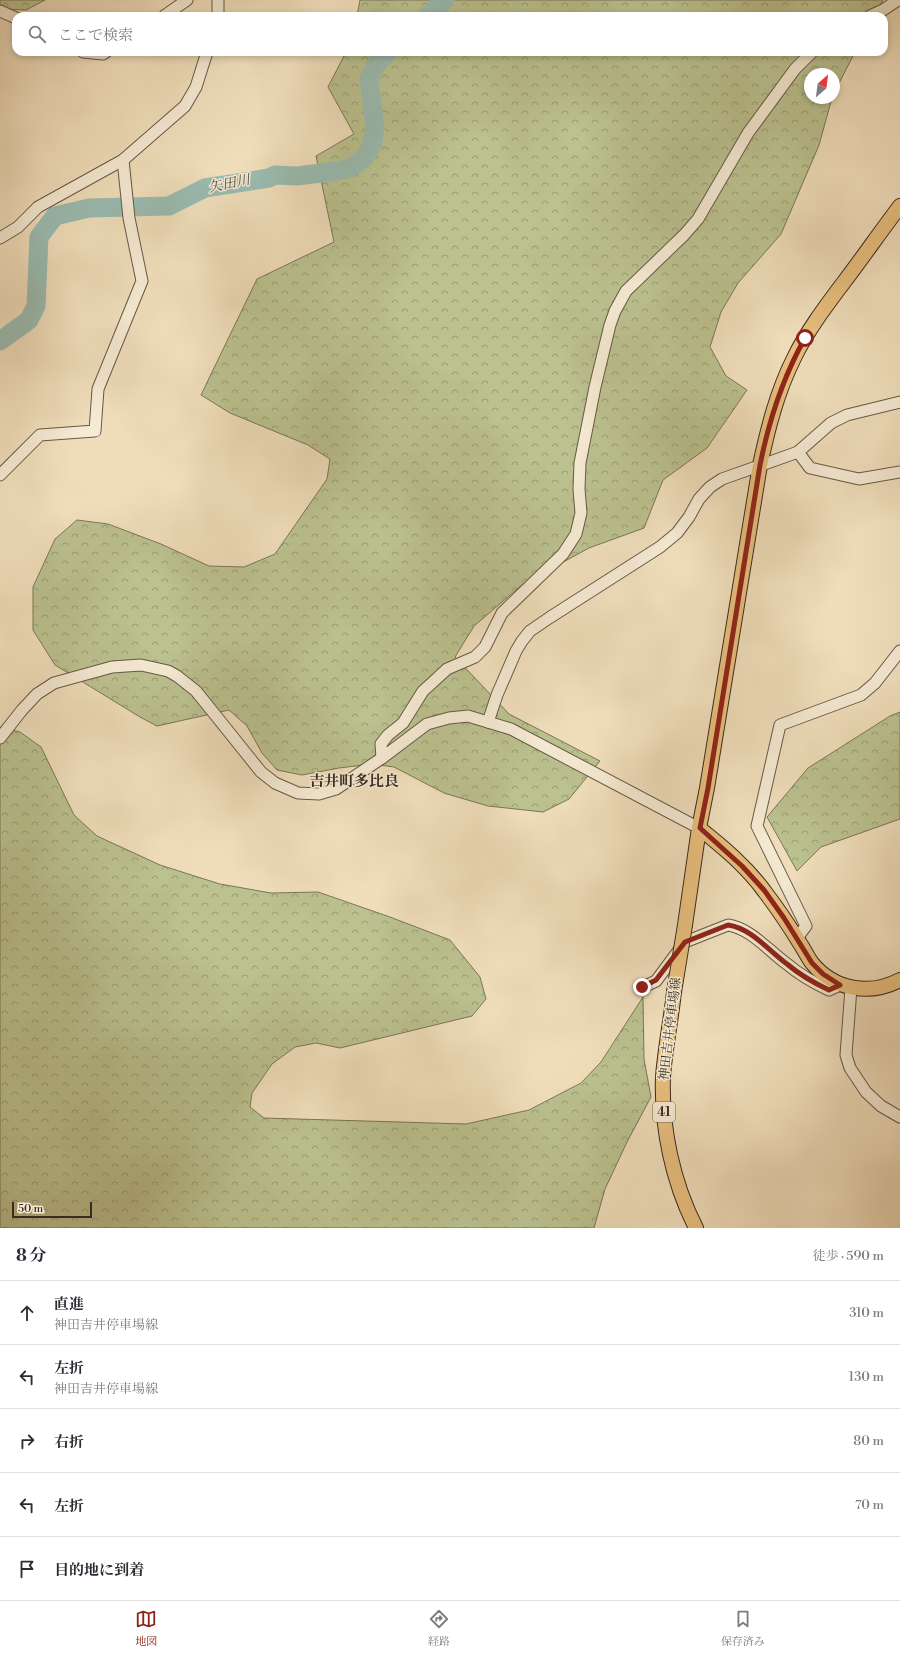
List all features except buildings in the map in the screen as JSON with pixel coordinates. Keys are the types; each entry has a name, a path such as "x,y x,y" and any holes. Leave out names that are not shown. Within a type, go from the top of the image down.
{"main road":[{"name":"神田吉井停車場線","path":"696,1228 689,1214 676,1178 668,1139 663,1103 663,1076 674,992 700,828 708,788 760,465 776,400 794,357 831,299 900,206"},
{"path":"700,828 742,866 764,890 797,938 812,963 823,974 846,986 864,990 889,986 900,980"}],"street":[{"path":"170,12 187,0"},
{"path":"218,0 218,12"},
{"path":"879,12 898,0"},
{"path":"0,11 12,16"},
{"path":"0,238 18,227 38,207 123,160 185,106 196,87 206,56"},
{"path":"382,758 381,744 388,735 403,723 423,691 447,669 475,657 485,647 502,612 563,554 576,534 581,513 579,489 580,463 597,380 610,325 616,310 626,291 684,236 698,219 748,133 795,69 808,56"},
{"path":"0,475 40,435 95,431 98,389 142,281 129,218 123,160"},
{"path":"488,722 497,695 516,651 530,632 660,547 677,533 689,517 699,499 716,483 722,479 798,452 831,424 847,414 900,402"},
{"path":"798,452 810,468 859,479 900,472"},
{"path":"797,938 806,926 757,826 780,725 861,695 875,683 900,651"},
{"path":"0,738 37,694 54,683 112,667 141,665 168,671 196,690 261,772 275,783 298,793 319,794 336,789 382,758 427,724 449,718 468,716 511,729 700,828"},
{"path":"642,987 656,980 685,942 728,925 734,926 748,933 809,980 829,990 846,986 846,1055 850,1068 866,1092 881,1106 900,1117"}],"green space":[{"path":"0,0 45,0 26,10 0,9"},
{"path":"360,0 883,0 876,12 358,12"},
{"path":"344,56 853,56 840,81 840,68 804,68 804,104 830,104 819,145 781,234 738,283 721,312 710,347 726,376 747,390 707,448 663,480 644,528 589,548 523,584 474,626 455,657 509,714 600,761 569,799 543,812 488,806 444,793 394,767 372,764 302,775 277,770 262,753 247,726 229,710 157,726 55,665 33,630 33,587 55,539 77,520 108,524 161,544 209,566 244,567 275,554 327,479 330,459 308,445 230,413 201,395 257,279 334,242 316,156 354,134 328,87"},
{"path":"900,712 900,819 821,847 797,871 767,817 808,768 890,716"},
{"path":"0,727 20,732 41,747 74,815 97,836 160,865 220,884 271,893 318,892 390,917 450,940 480,977 486,999 472,1016 340,1048 316,1043 295,1047 272,1064 252,1093 250,1107 264,1118 466,1124 529,1110 581,1083 601,1062 643,997 644,1059 651,1097 627,1142 605,1189 594,1228 0,1228"}],"waterway":[{"name":"矢田川","path":"432,12 445,0"},
{"name":"矢田川","path":"0,341 29,320 36,306 39,237 55,216 89,208 169,206 205,188 269,178 275,175 297,176 351,168 365,157 372,144 375,128 369,79 376,65 384,56"}],"district":[{"name":"吉井町多比良","path":"354,781"}],"route":[{"path":"642,987 656,980 685,942 728,925 734,926 748,933 786,964 809,980 829,990 840,985 823,974 812,963 784,918 764,890 742,866 700,828 708,788 760,465 776,400 794,357 805,338"}]}
